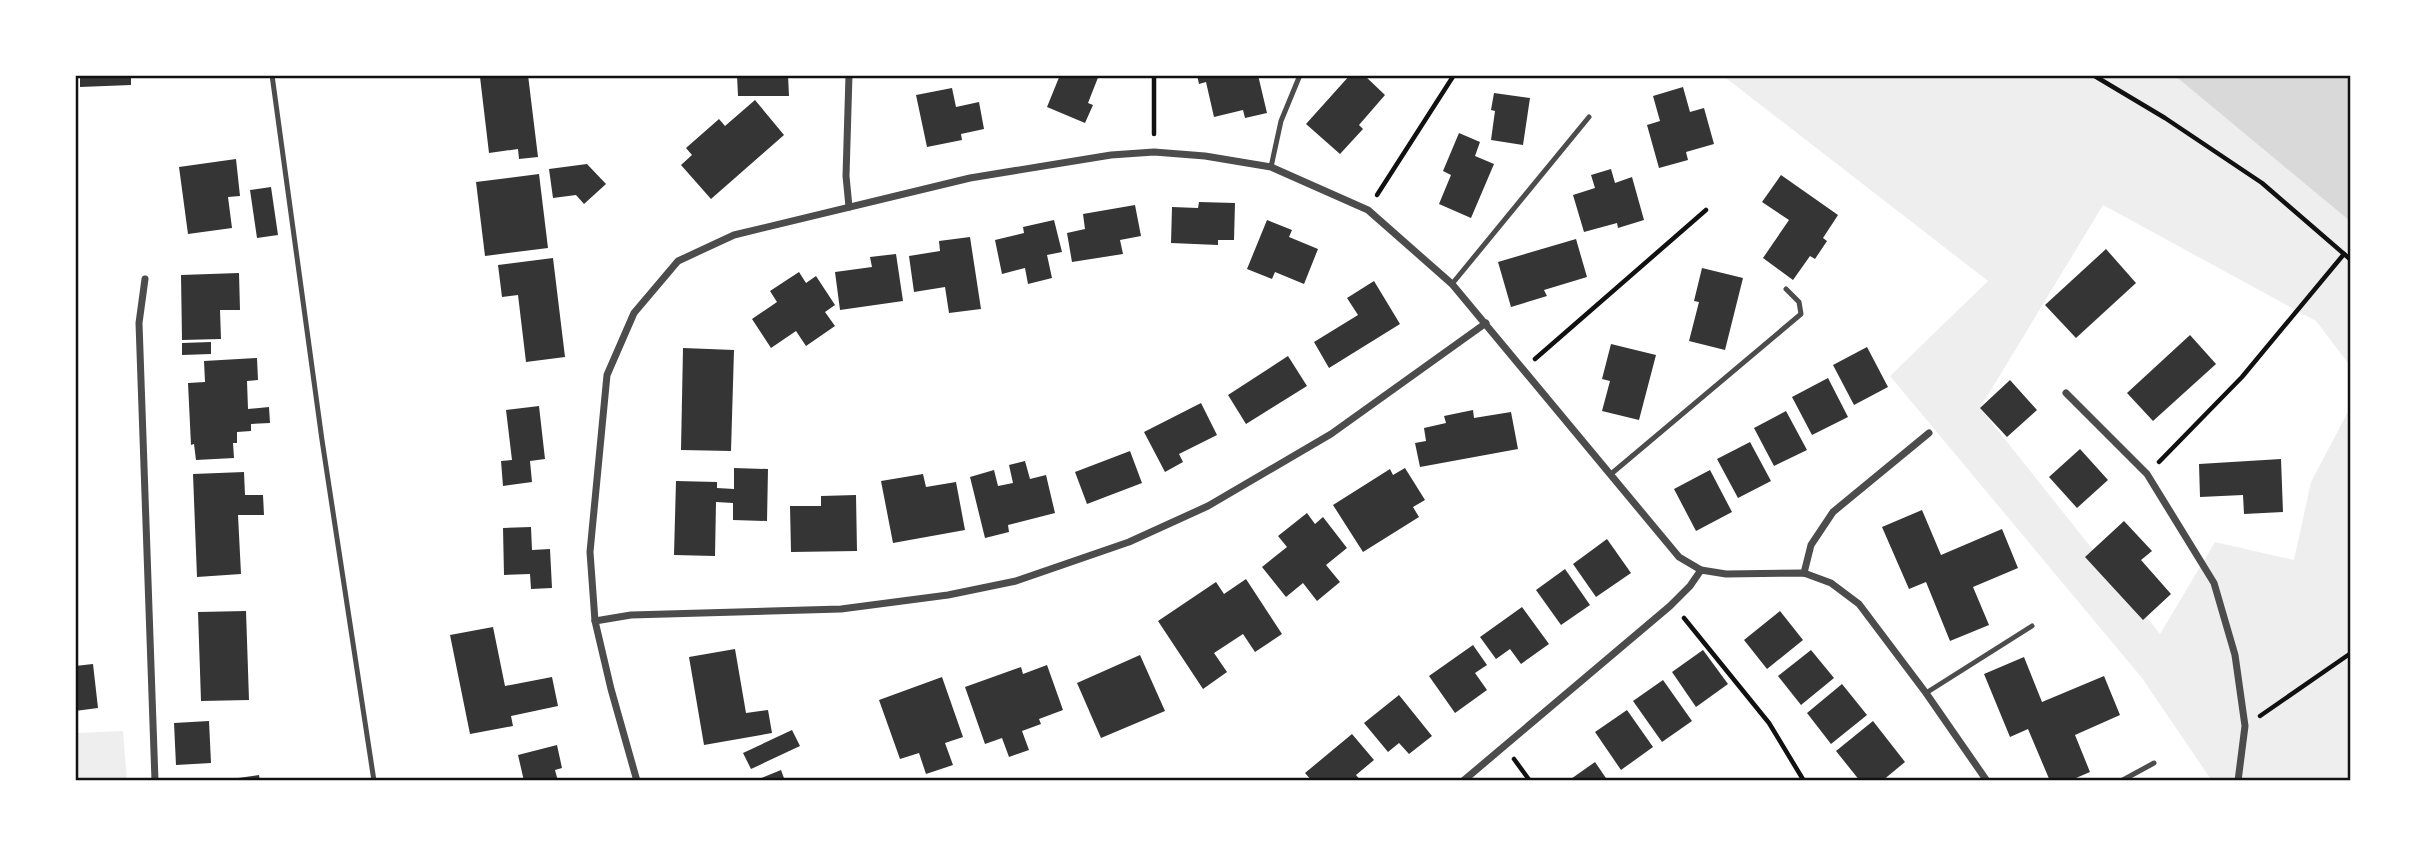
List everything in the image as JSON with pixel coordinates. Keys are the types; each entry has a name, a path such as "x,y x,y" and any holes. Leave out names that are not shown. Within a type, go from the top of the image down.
{"street":[{"path":"849,75 846,176 849,207"},
{"path":"637,781 595,621 590,552 607,375 634,313 678,261 734,235 970,178 1111,155 1154,152 1205,156 1271,167 1368,210 1452,284 1679,557 1701,570 1726,574 1804,573 1831,583 1859,604 1926,693 1987,781"},
{"path":"145,279 139,323 155,781"},
{"path":"595,621 631,615 841,609 948,595 1016,581 1129,542 1208,506 1331,434 1486,323"},
{"path":"2066,393 2147,474 2214,583 2235,655 2245,726 2238,781"},
{"path":"1804,573 1811,545 1833,513 1929,433"},
{"path":"1463,781 1670,606 1690,586 1701,570"}],"lane":[{"path":"272,75 324,454 374,781"},
{"path":"1271,167 1281,121 1300,75"},
{"path":"1452,284 1589,117"},
{"path":"1611,474 1801,314 1799,302 1786,289"},
{"path":"1926,693 2032,626"},
{"path":"2121,781 2154,763"}],"path":[{"path":"1154,75 1154,152"},
{"path":"1368,210 1454,75"},
{"path":"2092,75 2165,118 2262,183 2351,260"},
{"path":"1524,369 1706,210"},
{"path":"2147,474 2242,377 2344,254"},
{"path":"1670,606 1693,628 1769,723 1804,781"},
{"path":"2245,726 2351,653"},
{"path":"1505,747 1530,781"}],"shaded area":[{"path":"1722,75 2174,75 2351,222 2351,367 2316,321 2103,205 1980,408 2160,634 2215,542 2294,560 2311,482 2351,406 2351,781 2212,781 2142,678 1890,376 1988,281"},
{"path":"2174,75 2351,75 2351,222"},
{"path":"123,731 127,781 75,781 75,733"}],"building":[{"path":"80,75 131,75 131,85 80,87"},
{"path":"528,75 538,157 519,159 518,149 489,153 480,77"},
{"path":"737,75 788,75 789,96 738,96"},
{"path":"1060,75 1099,75 1088,103 1093,105 1085,123 1047,107"},
{"path":"1197,75 1258,75 1267,113 1245,118 1243,110 1214,117 1206,82 1199,84"},
{"path":"1350,75 1364,75 1385,95 1359,125 1363,129 1340,154 1306,124"},
{"path":"1683,87 1690,112 1704,108 1714,144 1686,152 1688,160 1659,168 1647,125 1660,121 1653,96"},
{"path":"952,88 956,107 979,102 984,129 961,134 962,140 927,147 916,95"},
{"path":"1494,93 1530,98 1523,145 1491,140 1495,111 1491,110"},
{"path":"755,100 784,135 711,199 681,165 692,155 686,148 719,119 725,126"},
{"path":"1459,133 1480,142 1475,156 1494,164 1471,218 1439,204 1451,175 1443,171"},
{"path":"236,159 240,196 228,197 232,228 188,234 179,167"},
{"path":"587,164 606,184 584,204 576,195 553,198 549,169"},
{"path":"1611,169 1615,183 1632,177 1644,220 1618,228 1617,223 1584,232 1573,195 1595,188 1591,175"},
{"path":"539,174 548,248 485,256 476,182"},
{"path":"1781,175 1838,215 1823,238 1827,241 1815,259 1810,256 1793,280 1763,258 1789,220 1762,202"},
{"path":"271,187 278,235 257,238 250,190"},
{"path":"1199,202 1235,203 1234,240 1218,240 1218,245 1171,243 1172,207 1198,208"},
{"path":"1135,205 1141,236 1120,240 1123,254 1072,262 1067,233 1085,229 1083,214"},
{"path":"1054,220 1062,252 1047,255 1052,278 1028,284 1025,268 1002,274 995,240 1024,233 1023,227"},
{"path":"1267,220 1292,230 1289,237 1318,249 1304,284 1275,272 1272,279 1247,269"},
{"path":"970,237 981,309 949,313 945,287 914,292 909,256 940,251 939,241"},
{"path":"1576,239 1587,277 1544,290 1547,296 1511,307 1498,262"},
{"path":"2106,249 2136,283 2076,338 2045,305"},
{"path":"896,254 903,301 840,310 835,272 872,267 870,257"},
{"path":"553,258 565,357 526,362 518,295 502,297 498,265"},
{"path":"1702,268 1743,278 1725,350 1689,341 1699,302 1694,301"},
{"path":"799,272 806,283 816,276 835,305 825,312 835,326 806,346 796,331 771,348 752,319 777,302 770,291"},
{"path":"239,273 240,310 220,310 221,339 182,340 181,275"},
{"path":"1374,281 1400,324 1329,368 1314,342 1358,315 1347,298"},
{"path":"2190,335 2216,364 2153,421 2127,393"},
{"path":"211,342 211,354 182,355 182,343"},
{"path":"1611,344 1656,355 1639,420 1602,411 1610,381 1602,379"},
{"path":"1867,347 1888,387 1854,405 1833,365"},
{"path":"683,348 734,350 731,451 681,450"},
{"path":"1288,356 1307,386 1246,424 1228,395"},
{"path":"257,358 258,380 247,381 248,409 269,407 270,423 251,424 251,431 237,432 237,443 233,443 234,458 196,460 194,444 191,445 188,383 205,382 204,361"},
{"path":"1828,378 1848,417 1812,435 1792,397"},
{"path":"2010,380 2037,410 2007,437 1980,408"},
{"path":"1201,403 1217,435 1179,454 1183,462 1165,472 1144,432"},
{"path":"539,406 545,459 530,461 532,482 503,486 501,461 512,460 506,410"},
{"path":"1473,410 1474,418 1511,412 1518,449 1420,467 1415,443 1426,441 1424,428 1446,423 1444,416"},
{"path":"1786,411 1807,450 1774,466 1754,428"},
{"path":"1750,442 1771,481 1738,498 1717,459"},
{"path":"2080,449 2108,480 2077,508 2049,477"},
{"path":"1130,451 1142,483 1087,504 1075,472"},
{"path":"2281,459 2283,512 2244,514 2243,495 2200,497 2199,464"},
{"path":"1025,461 1030,479 1046,475 1055,513 1008,525 1009,532 985,538 970,477 994,470 998,486 1013,483 1009,465"},
{"path":"734,468 768,469 767,521 733,520 733,503 716,502 715,556 674,555 676,481 717,482 717,488 734,489"},
{"path":"1405,468 1425,500 1413,507 1419,517 1363,552 1333,505 1390,469 1393,475"},
{"path":"1710,470 1732,512 1696,531 1674,489"},
{"path":"244,472 245,495 263,495 264,515 238,515 241,574 197,577 193,474"},
{"path":"923,474 926,487 956,482 965,530 893,543 881,481"},
{"path":"856,495 857,551 791,552 790,506 821,506 821,496"},
{"path":"1922,510 1941,555 2002,529 2018,568 1973,587 1989,625 1950,641 1926,582 1909,589 1882,527"},
{"path":"1307,513 1315,524 1323,517 1347,548 1326,565 1340,582 1317,601 1303,583 1286,597 1262,567 1287,547 1278,536"},
{"path":"2124,521 2152,551 2141,560 2171,594 2143,620 2085,557"},
{"path":"531,527 532,550 550,549 552,588 531,589 530,574 504,575 503,528"},
{"path":"1607,539 1631,573 1596,597 1573,564"},
{"path":"1565,569 1590,605 1561,625 1536,590"},
{"path":"1246,579 1282,634 1255,652 1243,634 1214,653 1227,672 1203,689 1158,621 1216,582 1224,594"},
{"path":"1522,607 1549,644 1521,664 1510,649 1496,659 1480,637"},
{"path":"246,611 249,700 201,701 198,612"},
{"path":"1780,611 1803,640 1767,669 1744,640"},
{"path":"493,627 505,686 552,677 558,706 511,716 513,726 470,734 450,635"},
{"path":"1473,645 1487,665 1475,673 1487,690 1455,713 1429,676"},
{"path":"735,649 746,713 768,710 772,733 704,745 689,657"},
{"path":"1703,650 1728,684 1696,707 1672,672"},
{"path":"1811,650 1834,678 1801,705 1778,676"},
{"path":"1140,655 1165,711 1101,738 1077,683"},
{"path":"2024,657 2042,702 2104,676 2120,715 2075,735 2090,772 2069,781 2050,781 2028,729 2010,737 1984,674"},
{"path":"93,664 98,708 75,711 75,666"},
{"path":"1047,665 1063,710 1039,719 1041,724 1022,731 1029,750 1009,757 1002,738 985,744 965,687 1021,667 1023,674"},
{"path":"942,677 963,737 945,743 953,765 926,774 919,753 900,759 879,700"},
{"path":"1663,680 1692,721 1662,742 1633,701"},
{"path":"1842,684 1867,715 1831,744 1807,713"},
{"path":"1399,695 1432,736 1409,754 1399,743 1388,752 1364,723"},
{"path":"1627,710 1653,747 1621,770 1595,732"},
{"path":"209,721 211,763 176,765 174,723"},
{"path":"1873,721 1905,762 1882,781 1860,781 1836,751"},
{"path":"792,730 800,746 751,769 743,753"},
{"path":"1352,734 1374,760 1356,775 1361,781 1312,781 1305,773"},
{"path":"557,745 562,768 555,770 558,781 524,781 518,755"},
{"path":"1595,762 1608,781 1568,781"},
{"path":"781,770 785,781 754,781"},
{"path":"259,775 260,781 231,781 231,779"}]}
